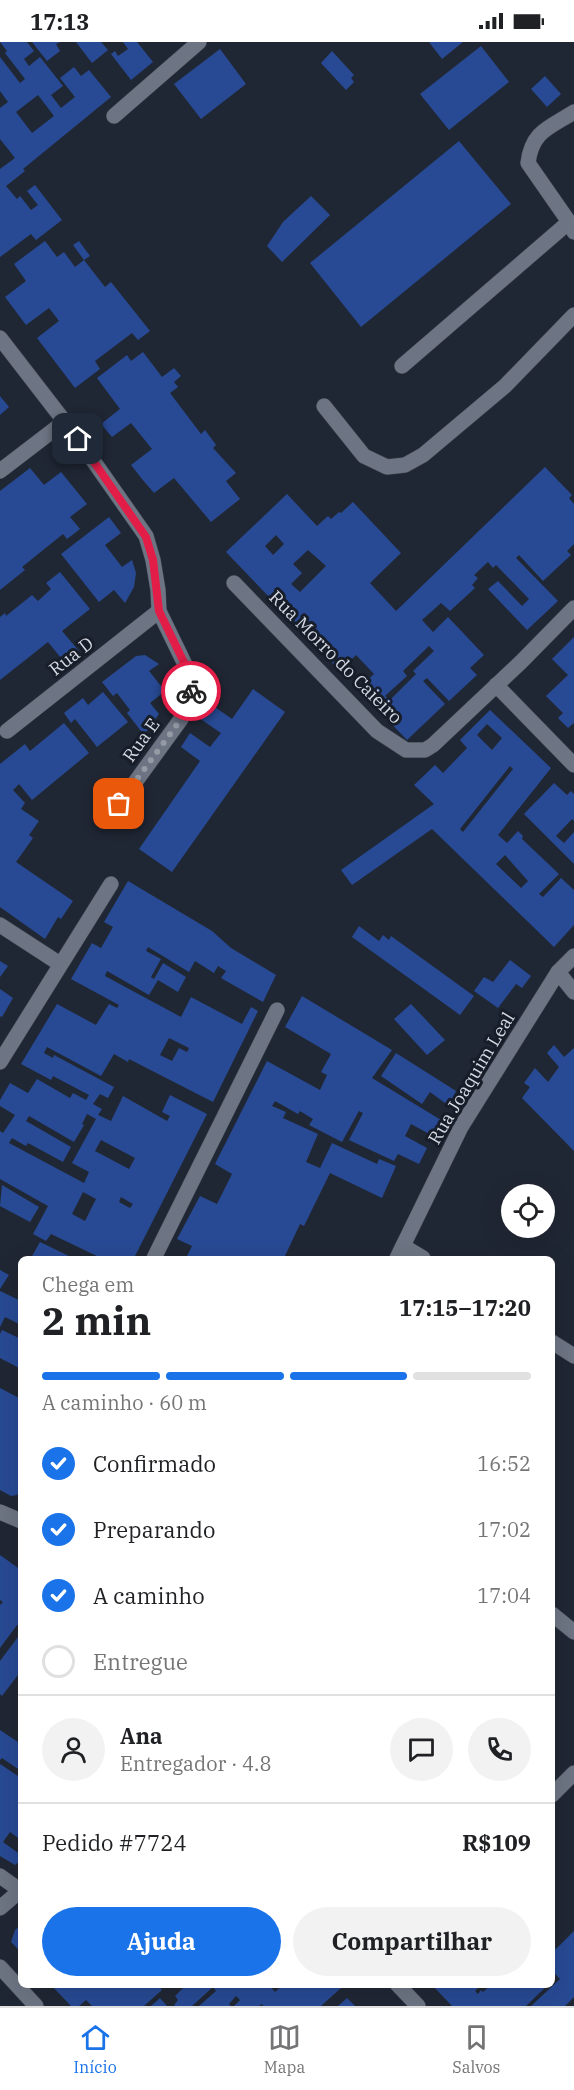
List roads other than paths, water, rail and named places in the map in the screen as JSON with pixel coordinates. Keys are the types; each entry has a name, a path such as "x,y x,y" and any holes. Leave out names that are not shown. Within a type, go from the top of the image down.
{"street":[{"path":"114,116 199,42"},
{"path":"402,366 571,227 528,163 530,149 536,137 574,112"},
{"path":"324,406 364,456 387,466 405,465 423,455 505,386 574,315"},
{"name":"Rua E","path":"0,338 64,422 146,537 153,560 159,611 192,679 188,707 181,719 107,821"},
{"path":"0,471 64,422"},
{"name":"Rua Morro do Caieiro","path":"234,583 377,731 406,750 425,750 433,746 574,608"},
{"name":"Rua D","path":"7,731 159,611"},
{"path":"496,685 574,765"},
{"path":"0,1062 111,884"},
{"path":"0,925 60,964"},
{"name":"Rua Joaquim Leal","path":"400,1252 461,1127 558,972 574,956"},
{"path":"558,972 574,992"},
{"path":"155,1256 277,1010"},
{"path":"400,1252 415,1256"},
{"path":"555,1344 574,1356"},
{"path":"0,1512 18,1520"},
{"path":"555,1616 574,1632"},
{"path":"555,1792 574,1773"},
{"path":"0,1876 18,1889"},
{"path":"0,1908 18,1893"},
{"path":"0,1967 18,1986"},
{"path":"19,1988 36,2006"},
{"path":"402,1988 418,2006"}]}
